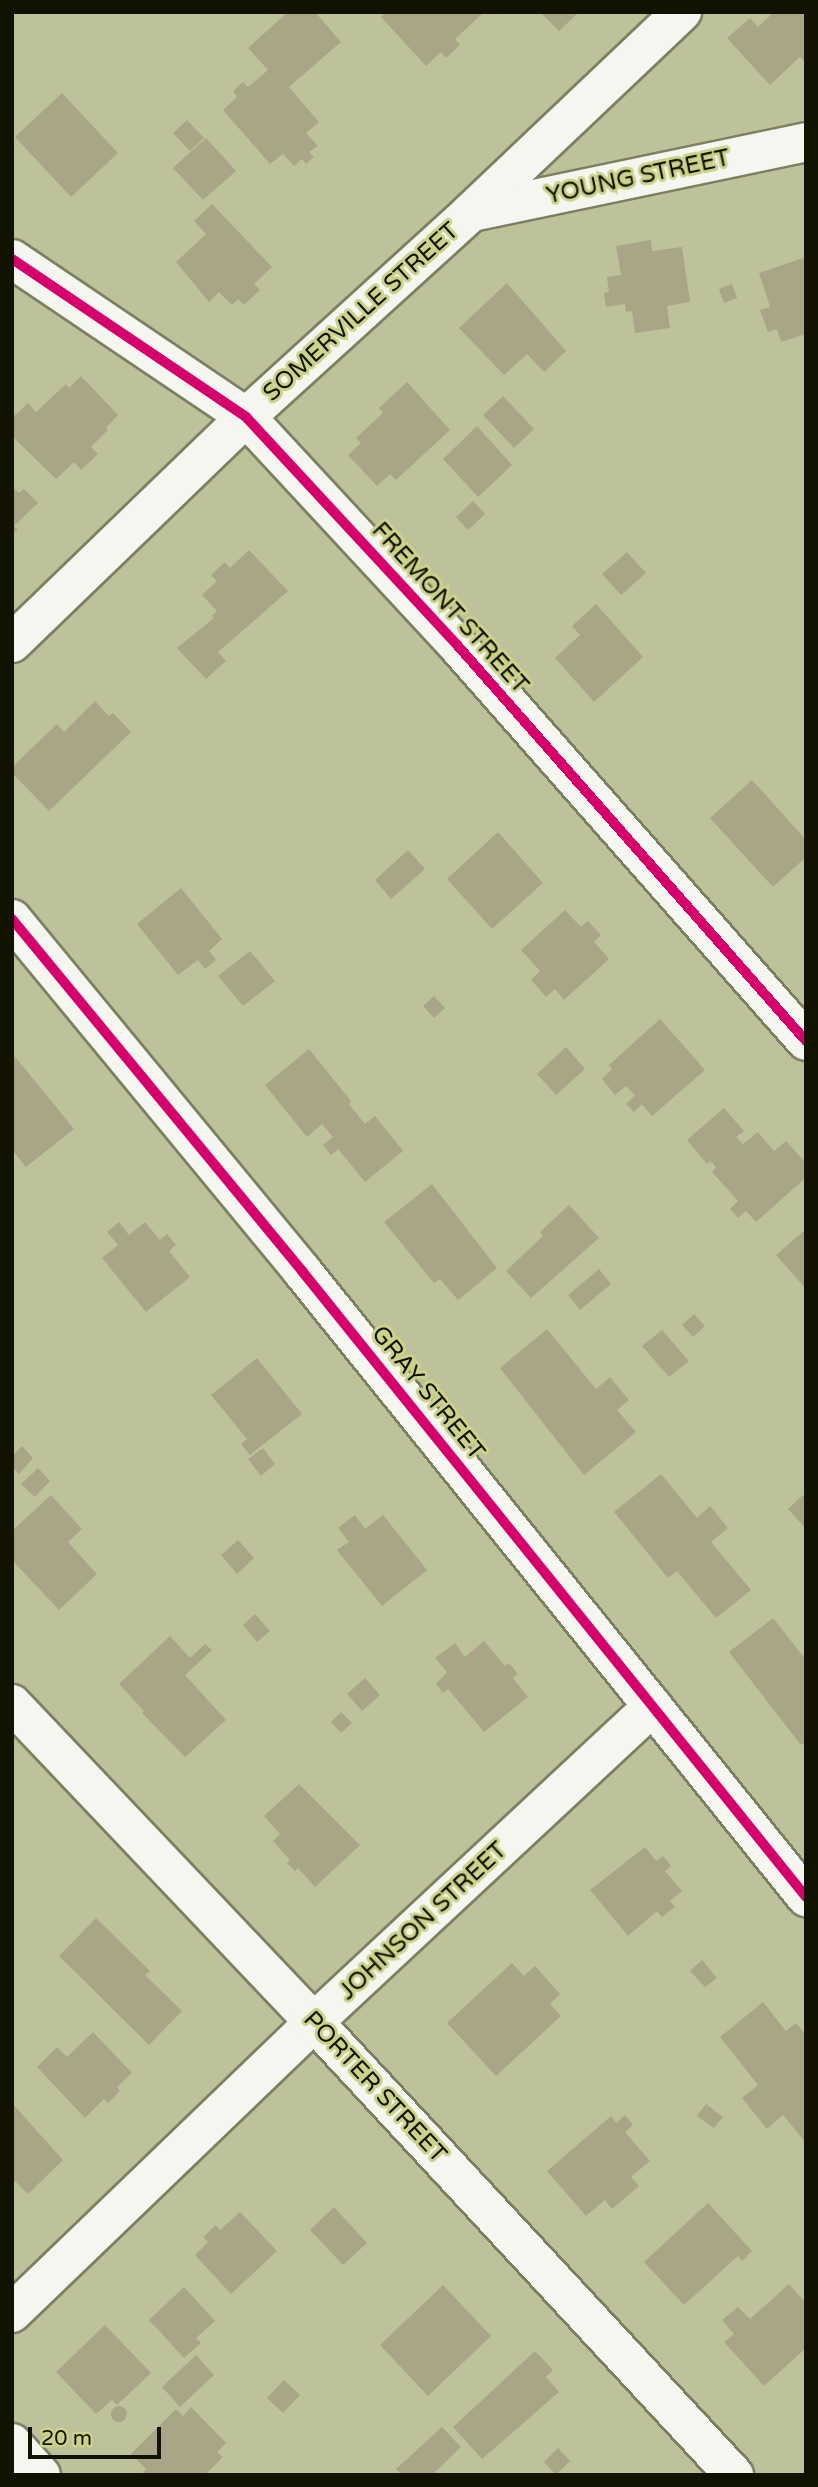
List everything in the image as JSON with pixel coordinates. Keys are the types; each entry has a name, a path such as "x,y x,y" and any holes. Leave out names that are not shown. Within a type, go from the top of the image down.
{"street":[{"name":"SOMERVILLE STREET","path":"12,643 246,417 471,212 682,12"},
{"name":"YOUNG STREET","path":"471,212 806,142"},
{"name":"FREMONT STREET","path":"12,259 246,417 458,646 806,1041"},
{"name":"GRAY STREET","path":"12,919 302,1271 806,1897"},
{"name":"PORTER STREET","path":"12,1704 314,2022 734,2475"},
{"name":"JOHNSON STREET","path":"12,2312 314,2022 653,1706"},
{"path":"12,2443 41,2475"}],"building":[{"path":"288,12 315,12 341,42 289,87 319,122 306,133 318,146 309,152 314,157 306,164 302,159 294,166 283,154 270,164 223,110 237,97 233,91 243,82 248,87 268,70 248,48"},
{"path":"386,12 482,14 455,39 460,45 446,58 441,52 426,66 381,17"},
{"path":"540,12 579,12 559,31"},
{"path":"774,12 806,12 806,63 800,57 770,85 727,38 750,18 758,27"},
{"path":"62,93 118,153 71,197 15,137"},
{"path":"187,120 204,138 190,151 173,133"},
{"path":"206,138 236,171 203,200 173,168"},
{"path":"212,204 272,267 254,284 260,290 244,305 238,299 232,305 219,292 209,302 176,262 206,234 194,221"},
{"path":"651,240 652,251 682,247 690,302 667,306 670,328 635,333 632,311 626,312 625,304 606,307 604,293 609,292 607,277 621,275 616,246"},
{"path":"806,257 806,334 781,342 777,329 768,332 760,310 770,307 759,273"},
{"path":"507,283 566,351 544,372 527,354 504,375 459,328"},
{"path":"732,284 737,298 724,303 719,289"},
{"path":"81,376 118,415 91,447 98,454 81,470 74,462 56,479 12,436 12,418 28,403 36,412 66,384 69,388"},
{"path":"407,382 450,430 396,480 390,474 377,486 348,455 361,443 356,438 383,413 379,408"},
{"path":"503,396 534,429 514,448 483,415"},
{"path":"477,426 512,465 478,497 443,459"},
{"path":"12,486 19,493 24,489 38,503 14,526 18,530 12,535"},
{"path":"473,501 485,514 468,530 456,517"},
{"path":"249,550 288,591 218,652 226,661 206,679 177,648 214,618 212,616 217,611 202,595 217,581 211,575 225,562 230,568"},
{"path":"627,552 646,573 621,595 602,574"},
{"path":"596,604 643,657 594,702 555,658 580,635 572,626"},
{"path":"95,701 109,716 113,713 131,732 49,811 12,773 12,767 57,724 64,732"},
{"path":"752,780 806,840 806,857 773,887 710,818"},
{"path":"498,832 543,883 492,929 447,879"},
{"path":"408,850 425,869 391,899 375,880"},
{"path":"181,888 222,939 209,951 216,960 205,969 198,960 178,975 137,924"},
{"path":"565,910 581,927 588,921 601,935 594,942 609,959 564,1000 555,989 546,997 531,980 540,971 521,950"},
{"path":"250,951 275,981 243,1006 218,976"},
{"path":"434,996 445,1008 434,1018 423,1006"},
{"path":"660,1019 705,1070 652,1116 642,1104 634,1112 626,1104 635,1095 626,1086 615,1095 602,1079 612,1069 609,1065"},
{"path":"566,1047 585,1069 556,1095 537,1074"},
{"path":"309,1049 351,1101 349,1104 365,1124 375,1116 403,1151 365,1182 338,1149 331,1155 323,1145 333,1137 322,1124 307,1137 265,1085"},
{"path":"12,1053 74,1129 26,1167 12,1150"},
{"path":"724,1108 744,1131 736,1137 743,1144 758,1132 774,1151 786,1141 806,1163 806,1176 801,1182 756,1222 746,1211 738,1218 730,1209 738,1201 712,1172 716,1167 710,1161 707,1164 687,1140"},
{"path":"432,1184 497,1268 458,1300 440,1279 434,1283 384,1222"},
{"path":"569,1205 599,1238 531,1298 506,1271 543,1236 540,1232"},
{"path":"119,1222 129,1235 145,1222 160,1240 167,1234 176,1245 169,1251 190,1277 146,1312 102,1258 118,1245 107,1232"},
{"path":"806,1229 806,1289 776,1255"},
{"path":"599,1269 611,1284 580,1310 568,1295"},
{"path":"694,1314 705,1326 693,1337 682,1325"},
{"path":"547,1329 596,1389 610,1377 629,1400 617,1410 636,1432 584,1475 500,1368"},
{"path":"662,1330 689,1361 669,1377 642,1346"},
{"path":"257,1358 302,1414 250,1455 241,1444 247,1439 211,1395"},
{"path":"22,1446 33,1458 19,1474 12,1467 12,1456"},
{"path":"263,1448 275,1464 261,1476 248,1459"},
{"path":"38,1468 50,1481 35,1497 21,1484"},
{"path":"661,1474 697,1518 710,1506 728,1528 711,1542 751,1590 716,1618 677,1571 668,1578 614,1512"},
{"path":"51,1495 82,1529 68,1542 97,1574 59,1610 12,1560 12,1531"},
{"path":"803,1495 806,1498 806,1529 788,1509"},
{"path":"355,1515 365,1529 383,1515 427,1570 382,1606 337,1550 349,1542 338,1528"},
{"path":"238,1540 254,1558 237,1574 221,1555"},
{"path":"255,1614 270,1631 257,1642 243,1625"},
{"path":"773,1618 806,1660 806,1741 801,1745 729,1652"},
{"path":"170,1636 190,1658 205,1644 212,1650 185,1675 226,1720 185,1757 142,1713 144,1711 119,1684"},
{"path":"484,1641 505,1666 509,1663 518,1674 513,1678 528,1697 484,1732 448,1689 443,1693 436,1684 447,1672 435,1658 455,1643 465,1657"},
{"path":"365,1678 380,1695 362,1711 347,1694"},
{"path":"341,1712 352,1723 341,1733 331,1722"},
{"path":"299,1784 360,1845 315,1887 298,1868 295,1871 287,1863 290,1860 273,1841 280,1834 264,1816"},
{"path":"645,1847 656,1861 663,1856 671,1866 665,1871 682,1891 670,1901 675,1907 662,1917 657,1911 628,1936 590,1890"},
{"path":"96,1918 150,1971 145,1975 182,2011 149,2045 59,1956"},
{"path":"702,1960 717,1978 705,1987 690,1971"},
{"path":"512,1963 524,1976 535,1966 560,1994 550,2004 561,2016 496,2076 447,2023"},
{"path":"763,2002 786,2031 796,2023 806,2035 806,2143 783,2115 767,2129 742,2098 758,2085 720,2037"},
{"path":"93,2032 132,2073 117,2087 120,2091 108,2103 104,2099 85,2118 37,2067 57,2047 67,2057"},
{"path":"12,2103 63,2160 28,2194 16,2182 12,2183"},
{"path":"706,2104 723,2117 714,2128 697,2116"},
{"path":"625,2115 633,2125 625,2132 650,2161 631,2177 639,2186 612,2209 605,2200 586,2216 547,2171 611,2116 616,2123"},
{"path":"708,2203 752,2251 742,2261 738,2256 684,2305 644,2262"},
{"path":"334,2207 367,2243 343,2265 310,2230"},
{"path":"240,2212 277,2251 231,2294 195,2255 208,2242 203,2237 216,2225 220,2230"},
{"path":"789,2284 806,2303 806,2348 764,2386 724,2342 734,2334 722,2320 738,2307 750,2319"},
{"path":"443,2285 491,2336 428,2396 380,2345"},
{"path":"184,2287 215,2321 196,2338 201,2343 184,2358 149,2320"},
{"path":"105,2325 151,2373 117,2405 112,2400 96,2414 56,2372"},
{"path":"535,2351 553,2370 546,2377 559,2392 482,2459 453,2427"},
{"path":"196,2355 214,2375 180,2407 162,2387"},
{"path":"284,2380 300,2395 283,2413 267,2398"},
{"path":"119,2406 125,2408 125,2420 119,2422 113,2420 111,2414 113,2408"},
{"path":"191,2407 226,2443 217,2452 223,2457 205,2475 141,2475 146,2469 131,2454 176,2409 183,2416"},
{"path":"442,2427 461,2447 432,2475 402,2475 396,2469"},
{"path":"558,2448 570,2461 556,2475 544,2462"}],"cycle path":[{"path":"12,259 246,417 458,646 806,1041"},
{"path":"12,919 302,1271 806,1897"}]}
